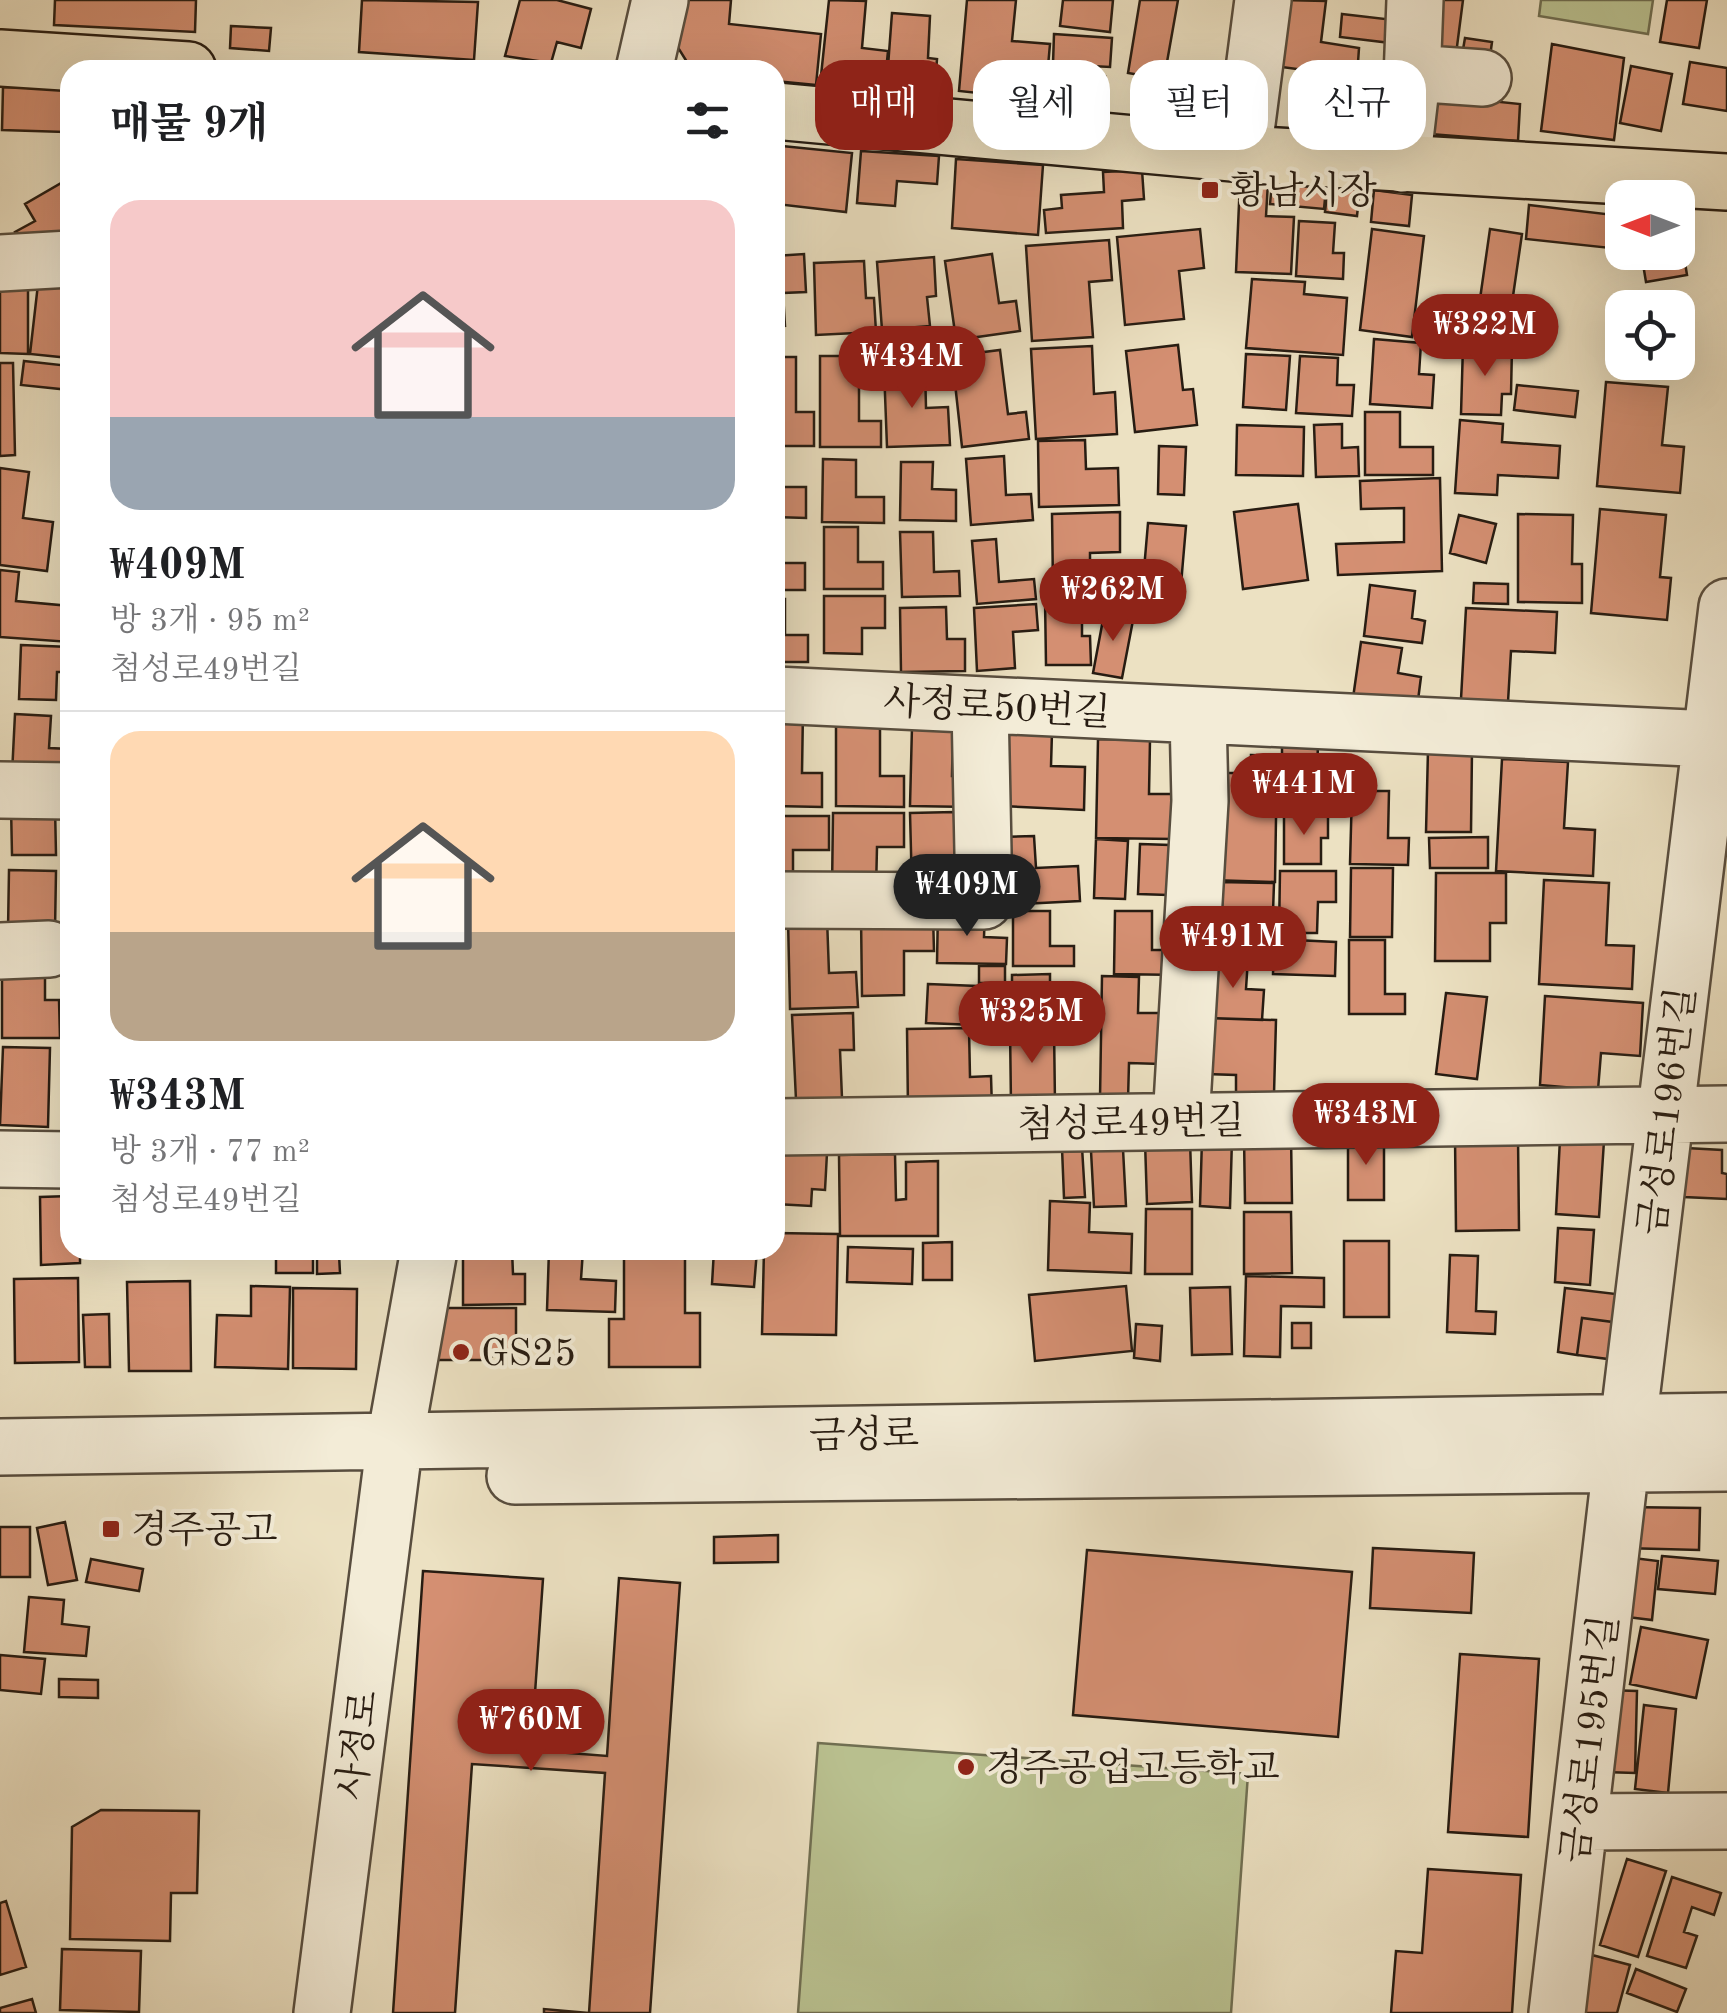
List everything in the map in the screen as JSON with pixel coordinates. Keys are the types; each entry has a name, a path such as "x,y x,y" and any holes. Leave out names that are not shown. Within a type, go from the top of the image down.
{"main road":[{"path":"0,58 60,62"},
{"path":"785,112 1243,154 1727,182"}],"street":[{"path":"646,60 660,0"},
{"path":"1243,154 1263,0"},
{"path":"1413,60 1415,0"},
{"path":"1426,75 1483,78"},
{"path":"1402,164 1404,150"},
{"path":"0,263 60,260"},
{"name":"금성로196번길","path":"1624,1444 1665,1115 1715,814 1711,739 1727,606"},
{"name":"사정로50번길","path":"785,695 1208,716"},
{"path":"785,900 984,901 980,705"},
{"path":"1181,1121 1208,716 1711,739"},
{"path":"0,790 60,791"},
{"name":"첨성로49번길","path":"785,1127 1727,1114"},
{"path":"0,1159 60,1160"},
{"name":"사정로","path":"322,2013 393,1458 427,1260"},
{"name":"금성로","path":"1624,1444 1727,1421"},
{"name":"금성로","path":"0,1446 393,1458 1624,1444 1727,1463"},
{"name":"금성로195번길","path":"1557,2013 1624,1444"},
{"name":"금성로","path":"0,1480 393,1458"},
{"path":"1580,1822 1727,1822"}],"green space":[{"path":"1541,0 1653,0 1648,34 1539,16"},
{"path":"818,1743 1248,1774 1231,2013 798,2013"}],"building":[{"path":"55,0 196,0 195,32 54,25"},
{"path":"362,0 478,2 474,60 359,52"},
{"path":"520,0 557,0 591,9 581,48 557,42 552,60 505,56"},
{"path":"683,0 731,0 729,24 821,34 815,85 785,82 785,60 686,60 677,46"},
{"path":"829,0 866,1 862,48 888,51 887,60 823,60"},
{"path":"967,0 1016,0 1012,41 1050,44 1049,60 973,60 973,92 959,91"},
{"path":"1063,0 1113,0 1110,32 1060,26"},
{"path":"1140,0 1178,0 1167,60 1130,60"},
{"path":"1282,0 1326,1 1321,42 1359,48 1358,60 1288,60 1288,68 1274,66"},
{"path":"1426,0 1463,0 1455,62 1418,57"},
{"path":"1667,0 1707,0 1699,48 1660,42"},
{"path":"892,13 930,16 928,58 937,60 888,60"},
{"path":"1342,14 1394,20 1391,43 1340,37"},
{"path":"231,26 271,28 269,51 230,48"},
{"path":"1054,34 1112,38 1110,67 1110,60 1053,60"},
{"path":"1465,38 1492,42 1488,71 1460,67"},
{"path":"1552,44 1624,58 1614,140 1541,131"},
{"path":"1690,62 1727,68 1727,111 1683,104"},
{"path":"1631,66 1672,74 1661,131 1620,123"},
{"path":"3,87 60,89 60,132 2,130"},
{"path":"1433,95 1520,104 1518,141 1430,134"},
{"path":"785,146 852,153 846,212 785,205"},
{"path":"861,151 939,156 937,184 897,181 895,206 857,203"},
{"path":"956,159 1043,165 1038,235 952,228"},
{"path":"1142,170 1144,199 1122,201 1123,228 1046,233 1044,210 1062,208 1061,195 1104,192 1103,172"},
{"path":"1240,181 1268,182 1266,216 1294,217 1291,274 1236,272"},
{"path":"1272,183 1326,188 1324,209 1270,204"},
{"path":"60,184 60,237 28,255 15,232 35,221 25,204"},
{"path":"1328,184 1360,187 1357,216 1325,212"},
{"path":"1374,190 1412,195 1409,226 1371,222"},
{"path":"1529,205 1605,214 1605,247 1526,239"},
{"path":"1299,221 1335,223 1333,253 1344,253 1343,279 1296,276"},
{"path":"1200,229 1204,268 1179,271 1184,319 1125,325 1117,237"},
{"path":"1372,229 1424,236 1412,337 1360,330"},
{"path":"1490,229 1522,234 1512,303 1480,299"},
{"path":"1109,240 1112,280 1089,282 1093,337 1032,341 1026,246"},
{"path":"804,254 806,292 785,293 785,255"},
{"path":"992,254 999,303 1016,301 1020,331 956,340 945,261"},
{"path":"934,257 936,296 927,297 930,326 882,330 877,262"},
{"path":"864,261 866,298 874,298 876,332 816,335 814,263"},
{"path":"1644,270 1686,270 1687,275 1646,282"},
{"path":"0,278 28,278 28,354 0,353"},
{"path":"1252,279 1305,282 1304,294 1347,298 1343,355 1246,348"},
{"path":"38,284 60,286 60,357 30,354"},
{"path":"1464,309 1510,313 1506,340 1462,335"},
{"path":"1374,339 1421,343 1419,374 1434,375 1432,408 1370,404"},
{"path":"1178,345 1183,390 1193,389 1197,425 1135,432 1126,351"},
{"path":"1463,345 1512,347 1511,394 1502,394 1501,415 1461,414"},
{"path":"1092,346 1094,394 1115,392 1117,434 1036,439 1031,349"},
{"path":"1000,350 1008,414 1026,412 1029,439 962,447 952,356"},
{"path":"1246,354 1290,356 1286,410 1243,407"},
{"path":"820,356 859,356 859,421 881,421 881,447 820,447"},
{"path":"1300,356 1338,358 1337,385 1354,385 1352,416 1296,413"},
{"path":"785,357 796,357 796,412 814,412 814,446 785,446"},
{"path":"24,361 60,365 60,389 21,385"},
{"path":"0,363 13,363 15,455 0,456"},
{"path":"925,366 926,408 948,407 950,445 887,447 884,368"},
{"path":"1606,382 1668,387 1662,445 1684,447 1680,493 1597,486"},
{"path":"1517,385 1578,391 1575,417 1514,410"},
{"path":"1365,412 1400,412 1400,447 1433,447 1433,475 1365,475"},
{"path":"1460,420 1503,424 1502,442 1560,446 1558,478 1498,475 1497,495 1455,493"},
{"path":"1342,424 1342,448 1358,447 1359,476 1316,477 1314,425"},
{"path":"1237,425 1304,427 1303,476 1236,475"},
{"path":"1085,440 1086,469 1118,468 1119,505 1039,507 1038,441"},
{"path":"1159,446 1186,447 1184,495 1158,494"},
{"path":"1004,456 1006,495 1031,494 1033,520 971,525 966,459"},
{"path":"823,459 856,460 856,497 884,497 884,523 822,522"},
{"path":"901,462 933,462 932,489 956,490 956,521 900,520"},
{"path":"0,468 29,472 23,518 53,522 47,571 0,565"},
{"path":"1440,478 1442,571 1338,575 1336,544 1404,542 1404,508 1361,509 1360,481"},
{"path":"785,487 806,487 806,518 785,517"},
{"path":"1298,504 1308,580 1243,589 1234,512"},
{"path":"1600,509 1666,515 1660,577 1671,578 1667,620 1591,613"},
{"path":"1120,512 1120,552 1090,553 1090,585 1053,586 1052,514"},
{"path":"1518,514 1573,515 1572,564 1582,564 1582,603 1518,602"},
{"path":"1459,515 1496,524 1486,563 1450,553"},
{"path":"1148,523 1186,526 1180,596 1142,593"},
{"path":"824,527 858,527 858,562 883,562 883,589 824,589"},
{"path":"900,532 933,532 934,572 959,571 960,596 902,597"},
{"path":"996,539 999,582 1034,579 1036,599 977,604 972,541"},
{"path":"785,563 805,563 805,590 785,590"},
{"path":"0,570 19,572 16,601 60,605 60,641 0,637"},
{"path":"1474,583 1508,584 1508,604 1473,603"},
{"path":"1370,585 1415,591 1412,618 1425,621 1422,643 1364,636"},
{"path":"824,596 885,596 885,628 862,628 862,654 824,653"},
{"path":"1045,598 1082,598 1082,636 1090,636 1091,665 1046,665"},
{"path":"1036,604 1038,630 1013,632 1015,668 977,671 974,608"},
{"path":"946,607 947,639 965,639 965,671 901,672 900,608"},
{"path":"1466,608 1557,612 1555,653 1511,651 1508,702 1461,699"},
{"path":"1105,609 1134,615 1122,678 1093,673"},
{"path":"785,635 808,635 808,662 785,662"},
{"path":"1361,642 1402,648 1398,673 1421,677 1417,708 1353,698"},
{"path":"21,645 60,647 56,700 19,699"},
{"path":"785,709 803,710 802,773 822,773 822,807 785,806"},
{"path":"15,714 51,716 49,748 60,749 60,776 12,774"},
{"path":"836,724 880,724 880,776 904,776 904,807 836,806"},
{"path":"912,726 953,727 952,776 971,776 970,807 910,806"},
{"path":"1006,730 1052,732 1051,766 1085,767 1084,810 1002,806"},
{"path":"1098,739 1150,740 1149,794 1174,794 1174,839 1096,838"},
{"path":"1282,740 1318,741 1317,780 1335,781 1335,811 1282,811"},
{"path":"1428,750 1472,750 1471,832 1426,832"},
{"path":"1251,755 1277,756 1275,882 1210,880 1212,773 1251,773"},
{"path":"1502,759 1568,762 1564,828 1595,830 1593,876 1496,871"},
{"path":"1352,791 1389,791 1388,838 1409,838 1408,865 1350,864"},
{"path":"11,806 55,806 56,855 12,855"},
{"path":"954,812 955,858 974,857 974,888 912,889 910,813"},
{"path":"833,813 904,813 904,847 877,847 876,890 832,890"},
{"path":"1284,814 1328,814 1328,838 1321,838 1321,864 1284,864"},
{"path":"785,816 829,816 829,850 793,850 793,875 785,875"},
{"path":"1034,836 1036,868 1078,866 1080,901 1002,905 999,837"},
{"path":"1488,837 1488,868 1430,868 1429,838"},
{"path":"1096,839 1128,841 1125,899 1094,898"},
{"path":"1140,844 1170,845 1168,895 1138,894"},
{"path":"1351,868 1393,868 1392,937 1350,937"},
{"path":"9,870 56,871 55,931 8,930"},
{"path":"1280,871 1336,871 1336,902 1318,902 1317,933 1279,933"},
{"path":"1436,873 1506,873 1506,923 1490,923 1490,961 1435,961"},
{"path":"1544,880 1609,883 1606,945 1634,946 1632,989 1539,984"},
{"path":"1218,882 1274,883 1273,912 1251,911 1250,948 1216,947"},
{"path":"938,908 985,909 984,937 1007,938 1006,964 937,963"},
{"path":"1013,911 1050,911 1050,946 1074,946 1074,966 1013,966"},
{"path":"1115,911 1152,911 1152,950 1180,950 1180,975 1114,974"},
{"path":"933,915 934,951 904,951 904,995 862,996 861,916"},
{"path":"827,918 829,973 856,972 858,1007 790,1009 788,919"},
{"path":"1274,939 1336,942 1335,976 1273,974"},
{"path":"1349,940 1385,940 1385,994 1405,994 1405,1014 1349,1014"},
{"path":"1210,957 1248,958 1246,989 1264,990 1262,1020 1208,1018"},
{"path":"2,964 45,964 45,1000 59,1000 60,1038 2,1038"},
{"path":"979,966 1005,966 1005,983 979,983"},
{"path":"1050,974 1050,1023 1012,1023 1012,975"},
{"path":"1102,976 1139,977 1138,1013 1162,1013 1161,1064 1129,1063 1128,1100 1100,1099"},
{"path":"928,984 1002,987 1001,1026 926,1023"},
{"path":"1446,993 1487,997 1477,1079 1436,1074"},
{"path":"1545,996 1643,1003 1640,1056 1601,1053 1598,1090 1540,1085"},
{"path":"1061,1008 1086,1008 1086,1028 1061,1028"},
{"path":"853,1013 854,1050 840,1050 842,1098 796,1100 792,1015"},
{"path":"1208,1018 1276,1020 1274,1094 1236,1093 1236,1075 1206,1074"},
{"path":"969,1028 970,1077 991,1076 992,1109 908,1110 907,1029"},
{"path":"1010,1028 1054,1028 1055,1104 1011,1105"},
{"path":"3,1047 50,1048 48,1127 0,1125"},
{"path":"1291,1135 1292,1203 1245,1203 1244,1136"},
{"path":"1455,1136 1518,1136 1519,1230 1456,1231"},
{"path":"1348,1137 1384,1137 1384,1200 1348,1200"},
{"path":"1202,1139 1232,1139 1230,1208 1200,1206"},
{"path":"1560,1139 1604,1141 1599,1217 1556,1214"},
{"path":"1190,1140 1192,1202 1147,1204 1145,1141"},
{"path":"1082,1147 1085,1197 1064,1198 1062,1148"},
{"path":"1686,1148 1722,1150 1727,1199 1684,1197"},
{"path":"1123,1149 1126,1206 1094,1207 1091,1151"},
{"path":"785,1151 827,1153 825,1190 812,1189 811,1206 785,1205"},
{"path":"895,1154 896,1200 906,1199 906,1162 938,1161 938,1236 840,1236 839,1155"},
{"path":"60,1196 60,1260 80,1263 41,1265 40,1197"},
{"path":"1050,1201 1090,1203 1089,1232 1132,1234 1131,1273 1048,1270"},
{"path":"1146,1209 1192,1209 1192,1274 1145,1274"},
{"path":"1244,1212 1291,1212 1292,1273 1244,1274"},
{"path":"1558,1228 1594,1230 1590,1285 1555,1282"},
{"path":"785,1233 838,1234 836,1335 762,1334 764,1260 785,1260"},
{"path":"1344,1241 1389,1241 1389,1317 1344,1317"},
{"path":"952,1242 952,1280 923,1280 923,1243"},
{"path":"848,1247 913,1249 912,1284 847,1282"},
{"path":"1450,1255 1478,1256 1476,1311 1496,1312 1495,1334 1447,1332"},
{"path":"276,1260 313,1260 313,1273 276,1273"},
{"path":"317,1260 339,1260 340,1273 317,1274"},
{"path":"463,1260 512,1260 513,1274 525,1274 525,1304 463,1305"},
{"path":"549,1260 582,1260 581,1279 616,1281 615,1312 547,1310"},
{"path":"624,1260 685,1260 685,1313 700,1313 700,1367 609,1367 609,1319 624,1319"},
{"path":"713,1260 756,1260 754,1287 712,1284"},
{"path":"1246,1276 1324,1278 1324,1307 1281,1306 1280,1357 1244,1356"},
{"path":"78,1278 79,1362 15,1363 14,1279"},
{"path":"190,1281 191,1371 129,1371 127,1282"},
{"path":"251,1286 290,1287 288,1369 215,1367 217,1315 251,1316"},
{"path":"1126,1286 1132,1351 1035,1361 1029,1295"},
{"path":"1230,1287 1232,1354 1192,1355 1190,1288"},
{"path":"293,1288 357,1289 356,1369 293,1368"},
{"path":"1565,1288 1616,1294 1613,1322 1582,1318 1577,1355 1558,1352"},
{"path":"437,1308 516,1308 516,1348 481,1360 437,1360"},
{"path":"109,1314 110,1367 85,1367 83,1315"},
{"path":"1582,1318 1613,1322 1608,1359 1577,1355"},
{"path":"1292,1323 1311,1323 1311,1348 1292,1348"},
{"path":"1136,1324 1162,1326 1160,1361 1134,1358"},
{"path":"1624,1507 1700,1508 1699,1550 1623,1548"},
{"path":"65,1522 77,1580 48,1585 37,1528"},
{"path":"0,1527 30,1527 30,1577 0,1577"},
{"path":"778,1535 778,1562 714,1563 714,1537"},
{"path":"1373,1548 1474,1553 1471,1613 1370,1608"},
{"path":"1087,1550 1352,1572 1338,1737 1073,1715"},
{"path":"1662,1556 1718,1561 1715,1594 1658,1589"},
{"path":"1625,1557 1658,1561 1652,1620 1619,1616"},
{"path":"91,1559 143,1569 139,1591 86,1582"},
{"path":"423,1571 543,1579 531,1750 607,1756 619,1578 680,1583 650,2013 589,2013 605,1773 472,1764 455,2013 393,2013"},
{"path":"29,1597 64,1600 62,1624 89,1627 86,1656 24,1652"},
{"path":"1641,1627 1708,1640 1696,1698 1630,1684"},
{"path":"1460,1654 1539,1659 1528,1837 1448,1832"},
{"path":"0,1655 45,1659 41,1694 0,1690"},
{"path":"59,1679 98,1680 98,1698 59,1697"},
{"path":"1606,1690 1637,1691 1635,1773 1604,1772"},
{"path":"1644,1705 1676,1709 1668,1793 1635,1789"},
{"path":"101,1810 199,1811 197,1893 171,1893 170,1941 70,1939 72,1827"},
{"path":"1627,1859 1666,1871 1638,1957 1600,1945"},
{"path":"1428,1869 1521,1875 1512,2013 1391,2013 1396,1951 1422,1953"},
{"path":"1672,1877 1721,1893 1714,1915 1692,1907 1684,1932 1697,1936 1686,1968 1647,1956"},
{"path":"6,1901 26,1967 0,1975 0,1903"},
{"path":"62,1949 141,1951 139,2012 60,2010"},
{"path":"1592,1955 1630,1965 1617,2013 1577,2013"},
{"path":"1636,1969 1686,1989 1677,2012 1627,1993"},
{"path":"32,1999 36,2013 0,2013 0,2008"},
{"path":"544,2009 589,2013 544,2013"}],"place":[{"name":"황남시장","path":"1210,190"},
{"name":"GS25","path":"461,1352"},
{"name":"경주공고","path":"111,1529"},
{"name":"경주공업고등학교","path":"966,1767"}]}
